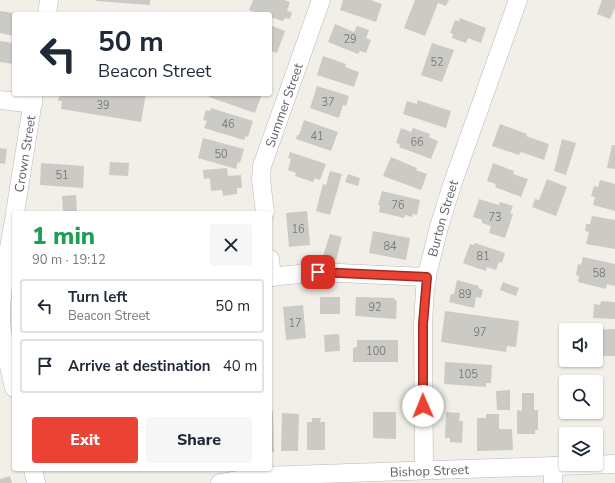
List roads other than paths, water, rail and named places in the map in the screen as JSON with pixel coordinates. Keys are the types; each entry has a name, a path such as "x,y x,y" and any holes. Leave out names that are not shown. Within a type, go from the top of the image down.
{"street":[{"path":"47,12 50,0"},
{"name":"Summer Street","path":"264,211 261,179 262,166 321,0"},
{"name":"Burton Street","path":"424,470 423,324 427,277 434,246 452,185 518,0"},
{"path":"0,100 34,99"},
{"name":"Crown Street","path":"15,211 34,99"},
{"path":"12,239 5,305 1,323 3,340 12,379"},
{"path":"272,277 318,272 427,277"},
{"name":"Bishop Street","path":"220,483 261,476 345,478 424,470 553,475 615,464"},
{"path":"33,471 36,483"}]}
